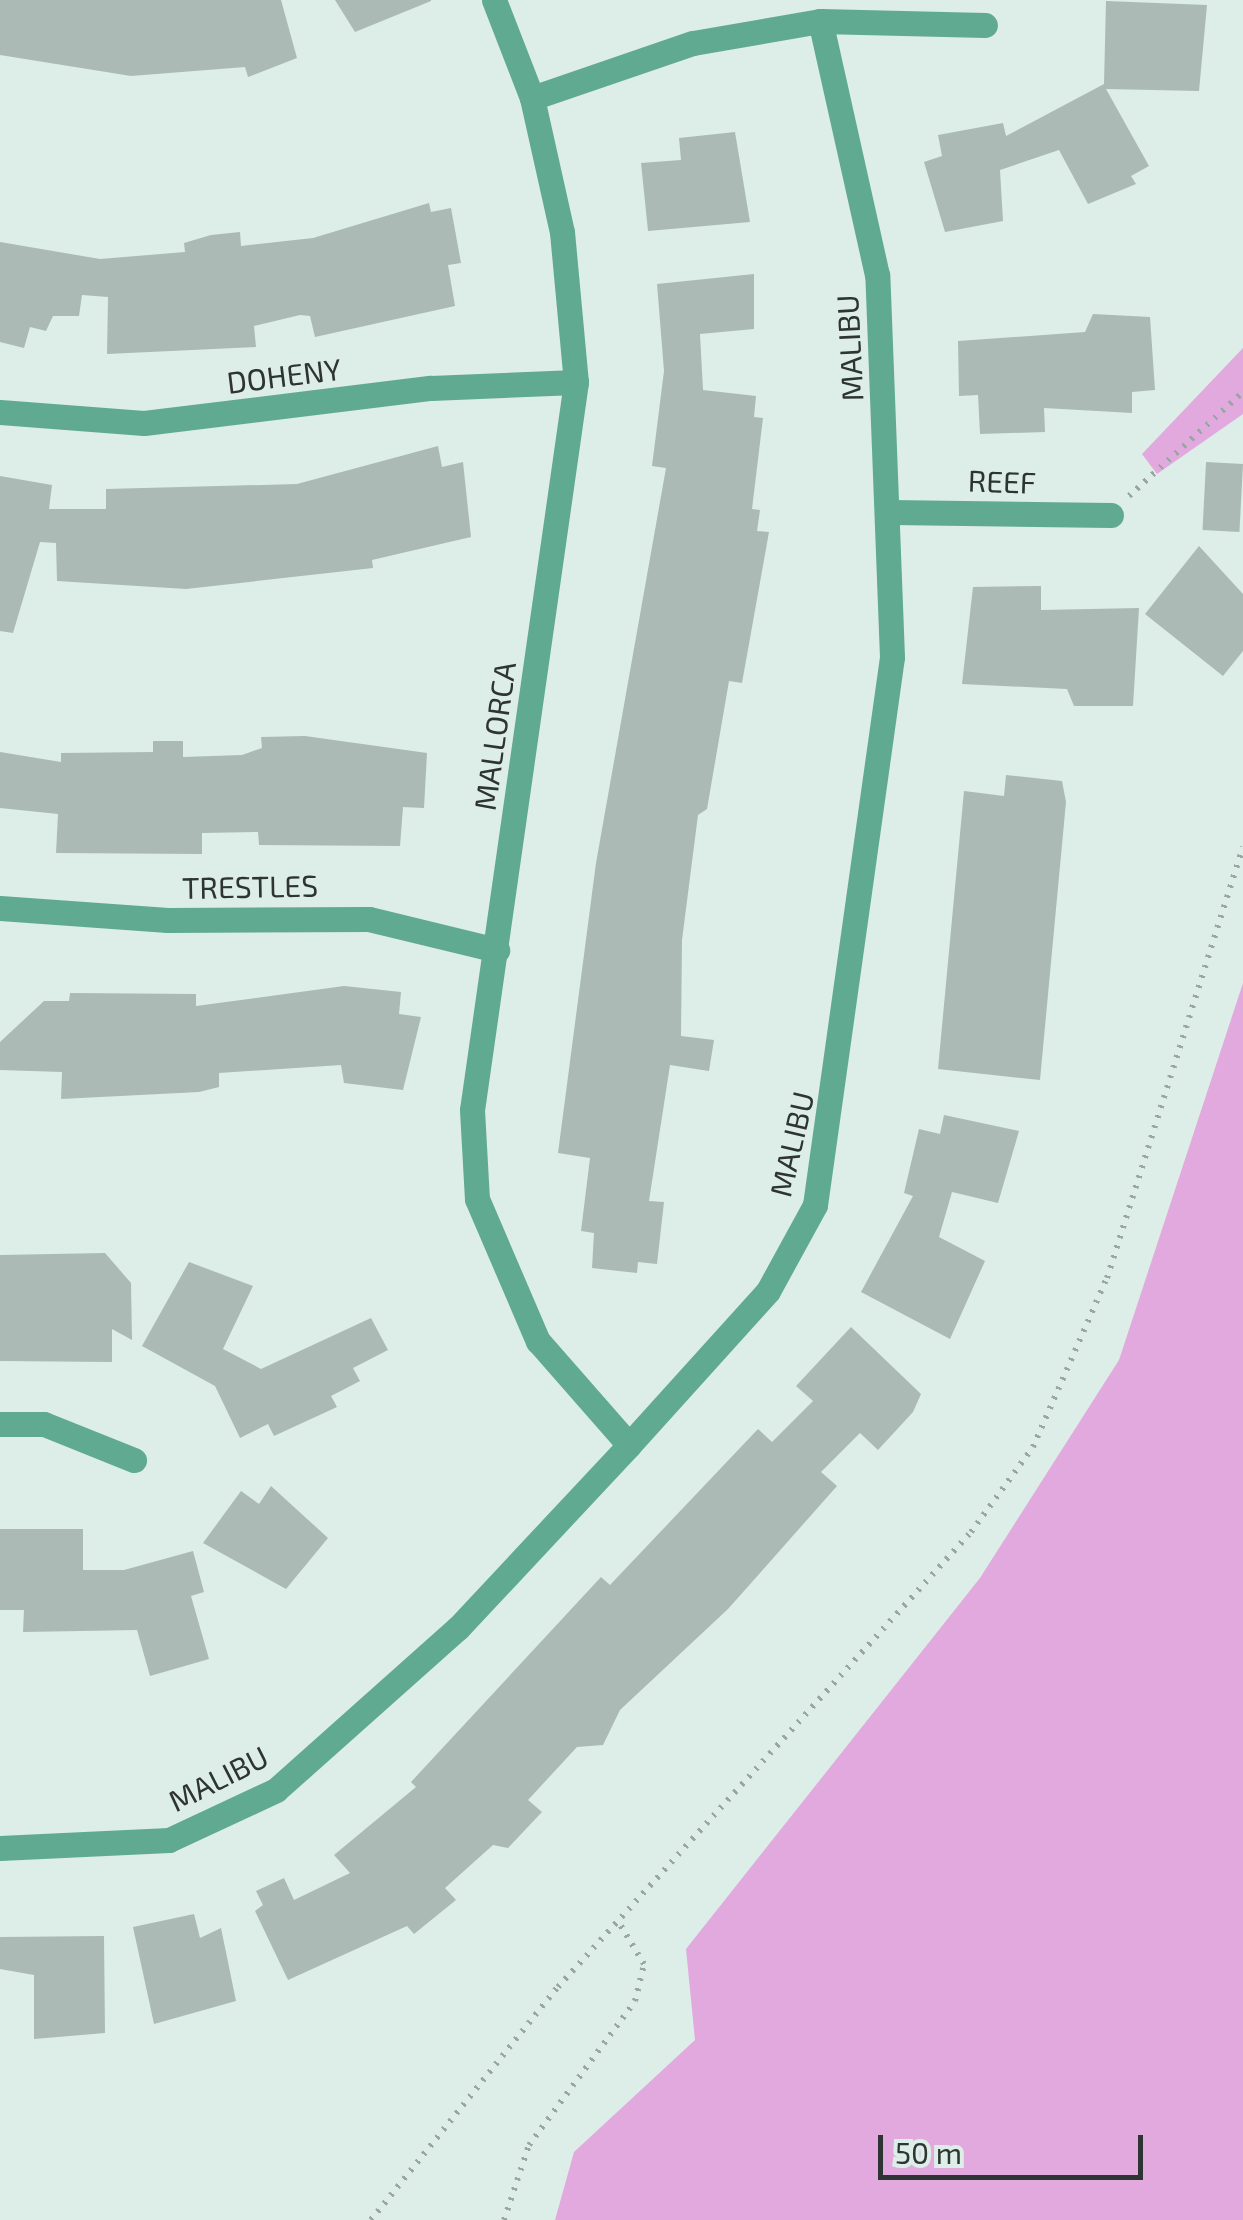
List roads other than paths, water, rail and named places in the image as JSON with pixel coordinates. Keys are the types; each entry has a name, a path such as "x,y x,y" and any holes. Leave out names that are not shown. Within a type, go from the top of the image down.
{"street":[{"name":"MALLORCA","path":"494,0 532,98 577,328 576,382 498,950 472,1110 477,1199 538,1341 629,1446"},
{"path":"532,98 692,42 820,21 985,24"},
{"name":"MALIBU","path":"0,1848 169,1840 276,1790 458,1628 629,1446 768,1290 815,1205 890,676 890,512 877,275 820,21"},
{"name":"DOHENY","path":"0,412 144,423 431,388 576,382"},
{"name":"REEF","path":"890,512 1111,515"},
{"name":"TRESTLES","path":"0,908 168,920 369,919 498,950"},
{"path":"0,1424 44,1424 134,1460"}]}
